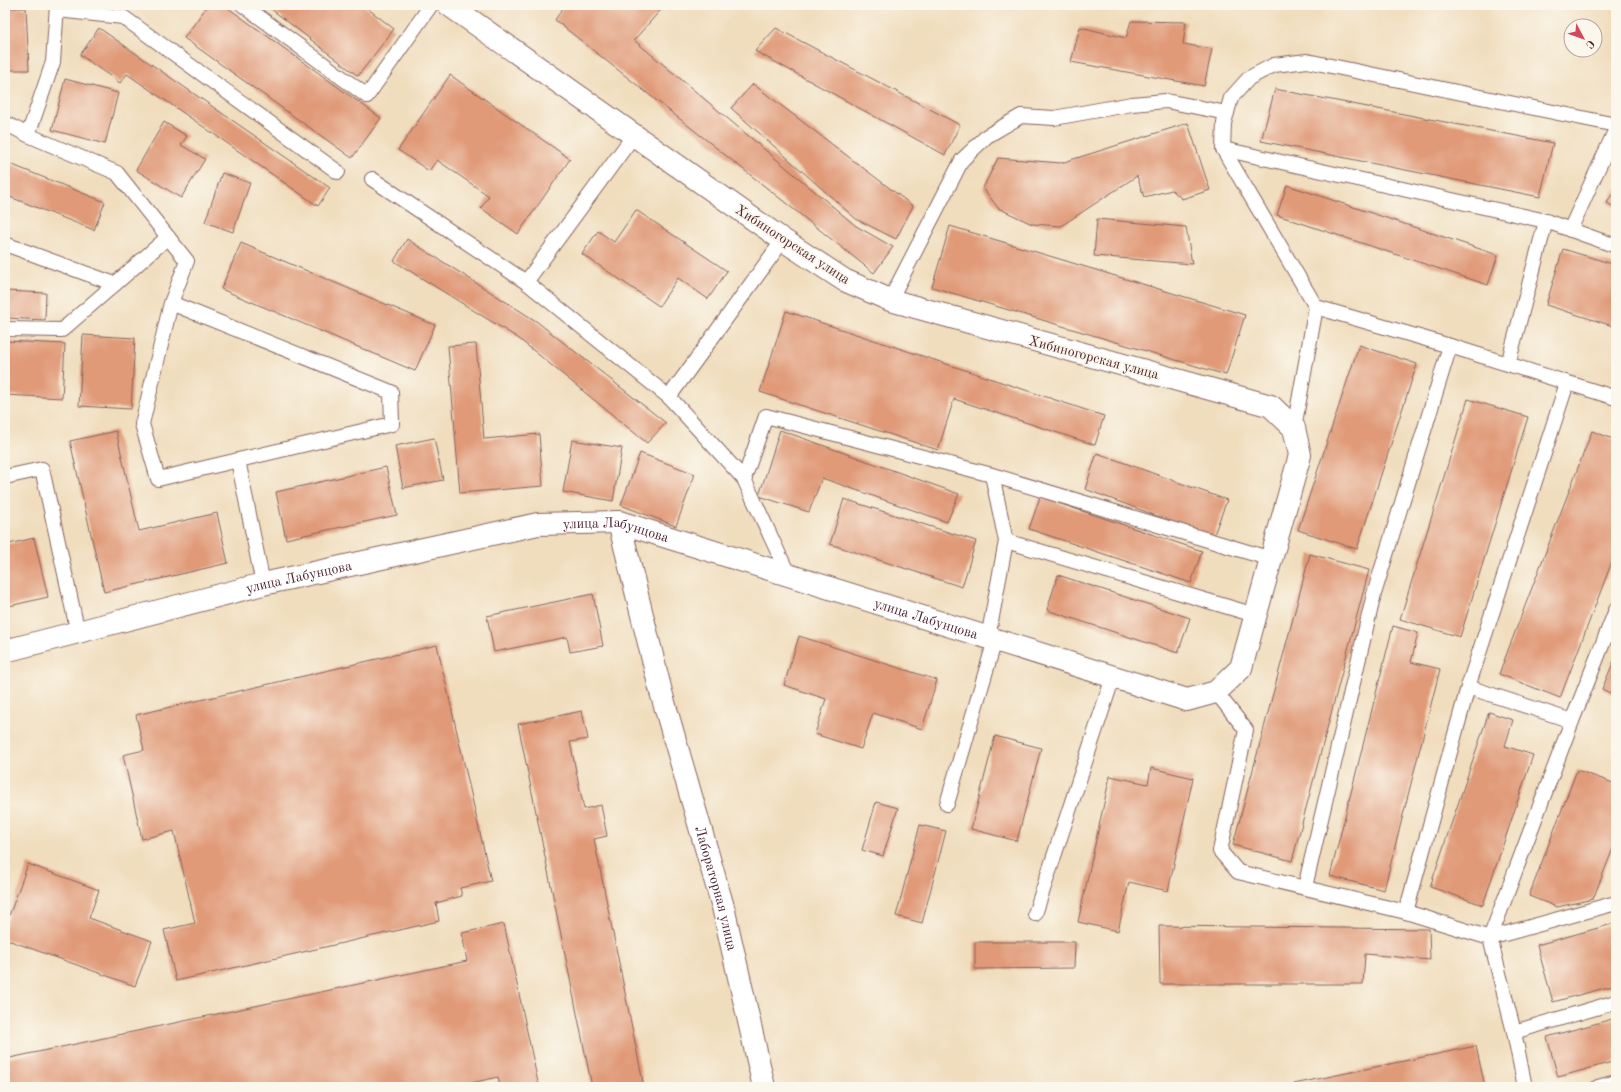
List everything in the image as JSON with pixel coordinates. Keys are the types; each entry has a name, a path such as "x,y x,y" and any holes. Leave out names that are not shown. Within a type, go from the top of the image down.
{"street":[{"name":"Хибиногорская улица","path":"449,5 783,240 844,280 890,300 1271,406 1294,428"},
{"path":"1216,692 1240,668 1300,455 1294,428"},
{"name":"улица Лабунцова","path":"5,651 263,584 538,524 619,522 1187,700 1216,692"},
{"name":"Лабораторная улица","path":"619,522 661,692 723,907 764,1087"}],"lane":[{"path":"243,5 367,96 431,5"},
{"path":"28,135 53,62 57,7 123,17 338,172"},
{"path":"1294,428 1316,307 1223,149 1224,123 1231,98 1249,78 1274,65 1306,61 1616,125"},
{"path":"890,300 962,160 987,136 1021,116 1054,118 1132,104 1166,101 1227,113"},
{"path":"5,123 28,135 117,173 187,261 171,302 142,424 158,479 392,424 391,392 171,302"},
{"path":"1570,230 1616,129"},
{"path":"526,282 634,135"},
{"path":"1223,149 1546,221 1616,246"},
{"path":"372,179 526,282 669,397 744,479 788,576"},
{"path":"1508,364 1546,221"},
{"path":"5,328 62,330 168,237"},
{"path":"669,397 783,240"},
{"path":"5,244 115,284"},
{"path":"1316,307 1450,346 1616,398"},
{"path":"1305,887 1374,594 1450,346"},
{"path":"1406,912 1468,687 1568,383"},
{"path":"744,479 766,416 992,475 1271,559"},
{"path":"238,460 263,584"},
{"path":"5,477 42,469 78,632"},
{"path":"947,804 992,639 1006,541 992,475"},
{"path":"1006,541 1255,616"},
{"path":"1525,1087 1514,1032 1490,938 1572,721 1616,610"},
{"path":"1035,914 1113,677"},
{"path":"1468,687 1572,721"},
{"path":"1216,692 1246,730 1220,851 1238,872 1406,912 1490,938 1616,903"},
{"path":"1514,1032 1616,1002"},
{"path":"1598,1087 1616,1082"}],"building":[{"path":"208,5 224,5 381,118 352,158 184,38"},
{"path":"266,5 363,5 394,29 358,76"},
{"path":"565,5 665,5 634,40 856,226 893,247 874,273 555,20"},
{"path":"5,8 26,8 29,70 5,70"},
{"path":"1131,21 1186,22 1183,44 1212,49 1204,86 1071,62 1080,27 1126,38"},
{"path":"99,28 330,188 318,206 127,74 120,83 80,55"},
{"path":"776,28 960,125 945,155 755,51"},
{"path":"450,75 570,159 518,234 481,208 489,196 437,160 429,171 398,150"},
{"path":"65,79 118,93 105,144 52,130"},
{"path":"753,84 913,206 896,239 856,219 731,108"},
{"path":"1275,89 1553,143 1540,197 1261,141"},
{"path":"164,122 187,136 181,145 205,159 181,198 136,170"},
{"path":"1188,123 1210,190 1182,199 1172,190 1144,197 1137,176 1061,226 1032,224 998,208 983,188 998,158 1061,163"},
{"path":"5,162 105,202 94,230 5,195"},
{"path":"222,173 250,183 233,232 205,222"},
{"path":"1287,185 1498,255 1488,285 1277,215"},
{"path":"1616,188 1616,208 1607,203"},
{"path":"636,210 727,271 708,299 678,278 659,306 582,254 598,231 614,242"},
{"path":"1097,219 1186,227 1192,264 1094,256"},
{"path":"950,226 1245,315 1226,375 932,287"},
{"path":"407,239 536,321 666,423 647,443 518,338 394,261"},
{"path":"241,243 435,325 415,371 221,289"},
{"path":"1563,249 1616,265 1616,327 1546,305"},
{"path":"5,291 46,293 45,320 5,318"},
{"path":"786,311 1104,416 1095,445 954,399 938,450 760,392"},
{"path":"83,335 135,338 131,409 79,406"},
{"path":"5,341 65,344 62,398 5,395"},
{"path":"476,344 484,439 539,434 543,486 460,493 448,346"},
{"path":"1359,345 1417,364 1357,549 1298,530"},
{"path":"1468,399 1528,417 1460,637 1400,619"},
{"path":"780,430 959,494 947,522 822,478 809,512 759,496"},
{"path":"116,431 139,531 217,513 228,563 104,592 70,441"},
{"path":"1592,431 1616,440 1616,551 1560,698 1499,674"},
{"path":"434,438 443,480 403,488 395,446"},
{"path":"572,440 622,448 613,501 563,492"},
{"path":"640,453 695,474 676,526 621,505"},
{"path":"1097,453 1227,500 1213,537 1085,489"},
{"path":"386,467 397,515 286,539 276,492"},
{"path":"1040,497 1202,551 1191,583 1029,529"},
{"path":"844,499 976,541 962,587 830,544"},
{"path":"34,538 48,597 5,607 5,545"},
{"path":"1310,554 1369,570 1292,861 1233,845"},
{"path":"1058,575 1190,618 1178,653 1047,610"},
{"path":"593,594 603,646 570,652 567,637 494,652 487,616"},
{"path":"1393,626 1418,633 1411,662 1440,669 1384,890 1330,876"},
{"path":"799,636 937,680 922,729 873,713 861,749 815,734 826,699 784,685"},
{"path":"437,645 491,881 460,888 462,896 436,903 439,921 176,981 164,930 195,923 174,831 142,839 123,755 144,750 136,715"},
{"path":"1616,656 1616,696 1602,689"},
{"path":"582,711 588,739 570,742 584,809 601,805 607,836 594,839 644,1087 592,1087 518,724"},
{"path":"1489,712 1513,720 1505,746 1533,755 1483,905 1430,887"},
{"path":"995,736 1041,748 1017,841 971,829"},
{"path":"1151,768 1193,778 1168,891 1129,882 1118,931 1078,922 1110,776 1148,784"},
{"path":"1577,770 1616,784 1616,841 1593,899 1557,907 1529,896"},
{"path":"876,802 898,808 883,856 862,850"},
{"path":"920,825 946,831 922,923 896,916"},
{"path":"28,864 99,890 89,918 152,941 135,986 5,939 5,927"},
{"path":"1616,923 1616,985 1553,1002 1537,945"},
{"path":"504,924 539,1087 500,1087 498,1077 453,1087 10,1087 5,1059 467,961 462,933"},
{"path":"1159,926 1429,929 1430,960 1365,954 1363,984 1160,984"},
{"path":"975,942 1075,942 1074,968 975,969"},
{"path":"1616,1018 1616,1061 1558,1077 1547,1037"},
{"path":"1476,1046 1485,1087 1289,1087 1289,1085"}]}
